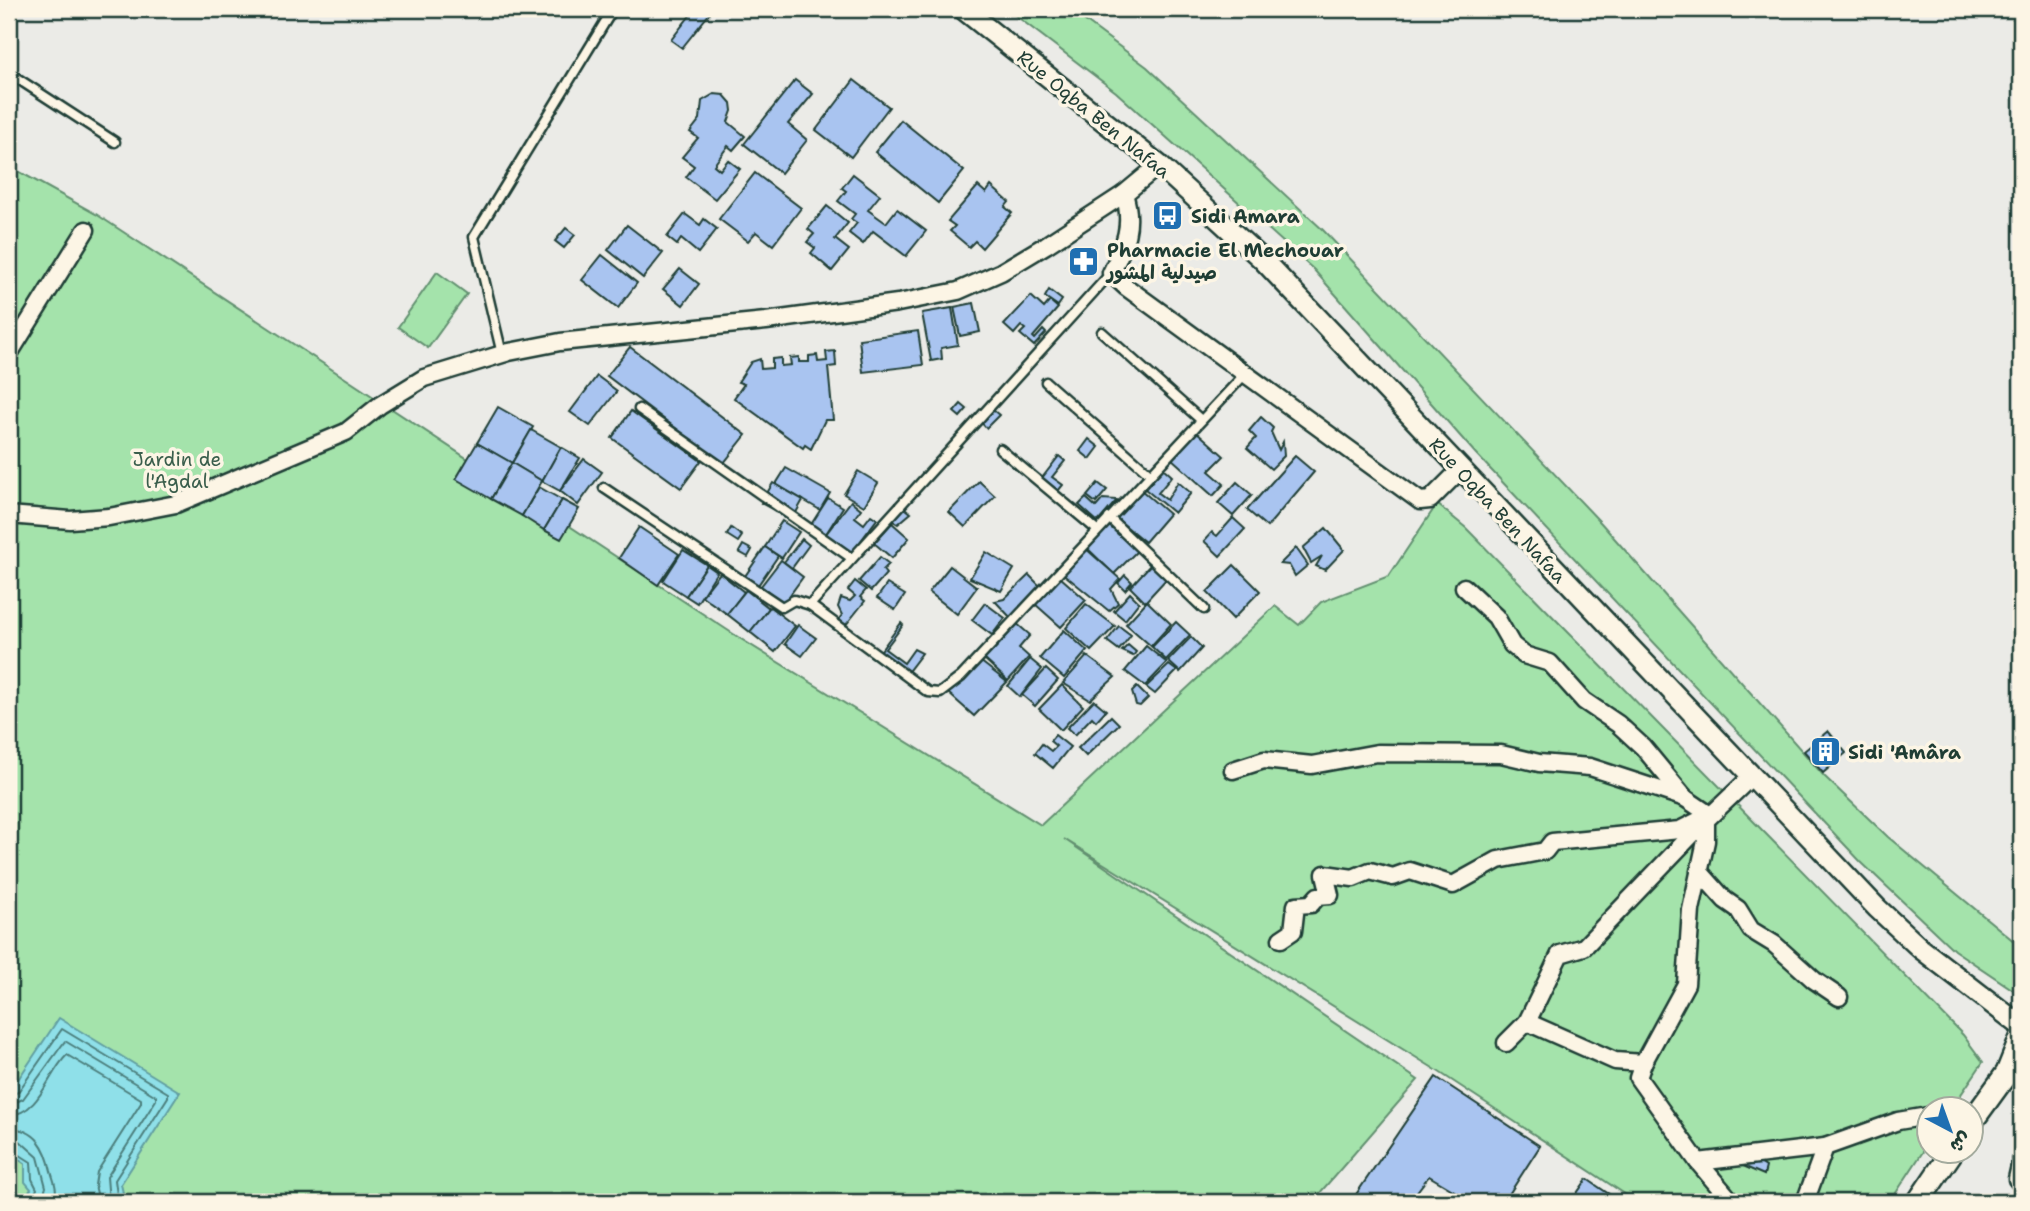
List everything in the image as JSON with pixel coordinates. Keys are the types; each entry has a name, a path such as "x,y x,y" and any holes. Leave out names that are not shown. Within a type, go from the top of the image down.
{"main road":[{"path":"1984,1108 2014,1073 2021,1038"},
{"path":"1918,1202 1942,1166"}],"street":[{"name":"Rue Oqba Ben Nafaa","path":"963,9 1159,164 1263,260 1751,777 1912,940 2021,1026"},
{"path":"9,515 70,520 109,517 176,504 239,480 346,432 380,405 424,378 502,354 559,342 766,321 898,303 958,291 1001,272 1124,194 1159,164"},
{"path":"1124,194 1129,211 1129,227 1125,244 1111,273 1244,374 1420,501 1430,500 1460,470"},
{"path":"9,354 86,230"},
{"path":"1464,587 1496,617 1512,645 1524,654 1550,663 1584,701 1618,724 1643,747 1685,798 1708,818"},
{"path":"1233,770 1264,760 1312,765 1377,753 1501,754 1539,763 1590,767 1685,798"},
{"path":"1506,1043 1527,1022 1560,954 1584,947 1751,777"},
{"path":"1708,818 1691,910 1686,984 1643,1063 1638,1078 1698,1162 1732,1202"},
{"path":"1281,939 1293,931 1296,905 1311,904 1318,896 1330,895 1325,874 1353,878 1370,871 1393,877 1410,872 1453,885 1498,860 1545,851 1552,842 1680,830 1708,818"},
{"path":"1699,871 1725,900 1738,909 1751,930 1774,944 1814,980 1839,998"},
{"path":"1527,1022 1615,1061 1643,1063"},
{"path":"1698,1162 1825,1147 1898,1121 1914,1118"},
{"path":"1805,1202 1825,1147"},
{"path":"2021,1161 2017,1178 2021,1184"}],"lane":[{"path":"502,354 474,237 613,9"},
{"path":"9,73 115,142"},
{"path":"810,605 850,557 1111,273"},
{"path":"1102,332 1200,420"},
{"path":"604,488 782,607 794,600 810,605 928,692 940,694 961,677 1244,374"},
{"path":"1046,382 1150,474"},
{"path":"639,409 850,557"},
{"path":"1000,449 1097,530"},
{"path":"1109,518 1204,609"}],"green space":[{"path":"1007,9 1069,9 1147,67 1323,230 1601,523 1824,776 1888,837 2021,947 2021,995 1954,950 1861,862 1476,454 1314,270 1116,92"},
{"name":"Jardin de l'Agdal","path":"9,166 96,214 741,639 1041,825 1275,606 1299,625 1321,602 1389,576 1437,504 1466,528 1963,1035 1983,1062 1960,1096 1914,1096 1914,1165 1890,1202 1637,1202 1433,1068 1064,839 1418,1080 1312,1202 9,1202"},
{"path":"437,272 467,294 428,348 398,327"}],"water":[{"path":"59,1018 180,1092 121,1184 125,1202 21,1202 31,1189 25,1182 25,1164 9,1153 9,1093"}],"building":[{"path":"695,9 713,9 682,48 671,40"},
{"path":"795,80 813,94 788,124 807,140 781,173 744,144"},
{"path":"854,80 889,107 851,157 816,130"},
{"path":"714,94 724,95 731,103 732,111 728,122 745,136 733,150 728,146 714,165 720,170 728,160 740,169 715,199 686,177 694,166 682,157 698,138 690,132 700,119 702,101"},
{"path":"901,120 964,171 938,203 875,152"},
{"path":"755,173 801,208 773,245 756,232 748,241 719,219"},
{"path":"853,174 880,195 868,210 886,223 897,209 926,231 906,256 873,231 863,244 849,233 857,223 851,219 855,214 838,201 846,191 842,188"},
{"path":"978,186 986,193 991,186 1009,202 1005,207 1012,213 982,248 975,241 969,247 950,231 955,226 948,221"},
{"path":"827,206 848,223 835,239 849,250 832,271 811,253 815,248 807,242 814,234 808,229"},
{"path":"685,214 700,225 704,219 717,229 698,253 681,239 677,245 667,237"},
{"path":"627,225 663,253 643,278 608,250"},
{"path":"566,228 575,235 564,248 555,241"},
{"path":"602,255 637,283 618,308 582,280"},
{"path":"680,269 699,284 683,305 663,289"},
{"path":"1049,290 1062,300 1058,306 1045,297"},
{"path":"1031,296 1044,308 1050,301 1058,308 1033,337 1035,339 1043,330 1046,333 1034,346 1020,334 1025,329 1021,326 1014,334 1004,325"},
{"path":"974,303 980,332 960,336 954,307"},
{"path":"952,308 958,345 941,348 942,359 931,361 922,313"},
{"path":"918,331 923,365 863,372 859,339"},
{"path":"630,347 746,435 723,464 607,376"},
{"path":"835,351 836,366 828,367 833,420 825,420 811,449 805,445 803,448 734,398 744,384 738,382 751,362 760,359 761,369 772,368 772,359 781,358 781,366 791,365 790,358 799,357 799,362 809,362 809,356 817,355 818,362 827,361 826,352"},
{"path":"597,376 617,391 590,426 570,412"},
{"path":"961,404 967,409 960,417 954,412"},
{"path":"498,407 533,427 512,463 477,443"},
{"path":"993,410 999,415 986,428 981,422"},
{"path":"631,411 701,461 681,488 612,438"},
{"path":"1261,417 1273,428 1271,432 1279,450 1283,442 1284,456 1271,469 1247,448 1256,438 1249,431"},
{"path":"531,430 561,447 542,481 512,463"},
{"path":"1196,431 1224,456 1209,471 1224,484 1213,496 1171,458"},
{"path":"1089,439 1099,447 1090,459 1080,451"},
{"path":"477,443 512,463 491,499 456,479"},
{"path":"561,447 580,458 560,491 542,481"},
{"path":"1059,456 1065,461 1052,477 1063,485 1058,491 1042,478"},
{"path":"1295,456 1314,472 1267,527 1247,510"},
{"path":"584,459 602,472 578,505 560,491"},
{"path":"512,463 542,481 522,516 491,499"},
{"path":"786,468 830,493 820,510 776,484"},
{"path":"1163,468 1172,476 1158,493 1167,500 1178,482 1191,493 1174,513 1145,489"},
{"path":"858,471 878,483 864,506 844,494"},
{"path":"979,481 995,496 965,527 949,512"},
{"path":"1237,482 1252,495 1233,516 1218,503"},
{"path":"773,483 803,500 792,520 761,503"},
{"path":"1098,483 1107,490 1096,503 1087,496"},
{"path":"539,487 562,500 544,530 522,516"},
{"path":"1140,489 1169,514 1145,542 1116,518"},
{"path":"828,498 843,507 822,540 807,531"},
{"path":"1086,498 1096,507 1103,499 1117,500 1098,522 1079,505"},
{"path":"562,500 579,509 561,539 544,530"},
{"path":"851,501 861,509 855,517 864,524 871,515 877,519 851,554 826,534"},
{"path":"901,505 911,513 898,524 890,519"},
{"path":"1233,518 1245,529 1220,556 1204,541 1212,532 1217,536"},
{"path":"782,521 799,532 782,558 765,547"},
{"path":"892,523 909,538 892,558 874,543"},
{"path":"1110,523 1138,550 1114,574 1086,547"},
{"path":"639,527 679,554 658,585 619,558"},
{"path":"731,528 742,536 738,542 727,535"},
{"path":"1326,528 1344,550 1325,570 1316,566 1322,556 1311,563 1303,548"},
{"path":"802,539 809,545 792,568 784,562"},
{"path":"743,545 752,550 748,557 739,552"},
{"path":"765,547 778,556 756,588 743,579"},
{"path":"1084,547 1120,579 1111,589 1118,603 1109,611 1061,572"},
{"path":"1296,548 1308,565 1295,576 1289,565 1280,564"},
{"path":"683,550 707,565 686,596 663,581"},
{"path":"986,552 1014,569 1001,591 970,578"},
{"path":"880,557 889,564 883,570 886,574 871,591 859,581"},
{"path":"781,560 803,577 784,603 761,586"},
{"path":"1152,563 1168,577 1145,602 1130,587"},
{"path":"707,565 717,572 697,603 686,596"},
{"path":"1234,565 1260,591 1233,619 1207,592"},
{"path":"950,566 977,587 957,614 929,592"},
{"path":"720,573 744,592 727,614 702,596"},
{"path":"1029,575 1042,588 1011,618 995,601 1004,599"},
{"path":"1125,575 1132,582 1125,590 1118,583"},
{"path":"1060,577 1086,600 1061,627 1035,604"},
{"path":"855,581 866,590 860,597 865,601 845,626 838,620 842,615 838,607 841,598 850,601 855,596 848,590"},
{"path":"887,584 905,595 895,610 877,598"},
{"path":"746,590 769,608 750,632 727,614"},
{"path":"1130,593 1139,602 1125,620 1114,611"},
{"path":"1147,601 1171,624 1151,646 1126,624"},
{"path":"985,603 1005,618 992,635 972,620"},
{"path":"1086,604 1115,626 1091,651 1066,628"},
{"path":"770,607 795,626 775,652 750,632"},
{"path":"1015,622 1030,635 1019,648 1029,657 1008,681 983,658"},
{"path":"1176,622 1190,635 1166,660 1152,647"},
{"path":"901,623 903,625 885,649 904,663 914,649 922,653 906,674 879,653"},
{"path":"798,625 816,638 802,656 785,644"},
{"path":"1119,626 1131,635 1119,650 1107,641"},
{"path":"1064,630 1087,651 1064,678 1040,658"},
{"path":"1191,637 1202,648 1180,672 1168,661"},
{"path":"1128,645 1136,652 1133,656 1122,651"},
{"path":"1146,646 1167,663 1145,686 1125,671"},
{"path":"1087,656 1115,677 1090,700 1063,683"},
{"path":"1030,659 1042,669 1020,697 1008,686"},
{"path":"980,661 1007,682 974,716 948,693"},
{"path":"1169,665 1177,671 1155,694 1146,687"},
{"path":"1046,669 1058,680 1035,706 1022,695"},
{"path":"1062,685 1083,706 1061,730 1039,709"},
{"path":"1137,687 1148,698 1140,706 1136,705 1132,692"},
{"path":"1094,700 1106,710 1096,721 1092,717 1075,735 1067,728"},
{"path":"1111,716 1119,724 1086,756 1078,748"},
{"name":"Sidi 'Amâra","path":"1828,731 1846,753 1823,773 1804,751"},
{"path":"1055,735 1070,747 1053,768 1035,753 1042,744 1051,751 1056,746 1050,741"},
{"path":"1436,1077 1540,1146 1504,1202 1473,1202 1429,1176 1409,1202 1365,1202 1355,1196"},
{"path":"1748,1156 1766,1167 1764,1175 1743,1166"},
{"path":"1587,1179 1616,1199 1613,1202 1585,1202 1575,1196"}],"place":[{"name":"Sidi Amara","path":"1168,216"},
{"name":"Pharmacie El Mechouar صيدلية المشور","path":"1084,261"},
{"name":"Sidi 'Amâra","path":"1825,752"}]}
